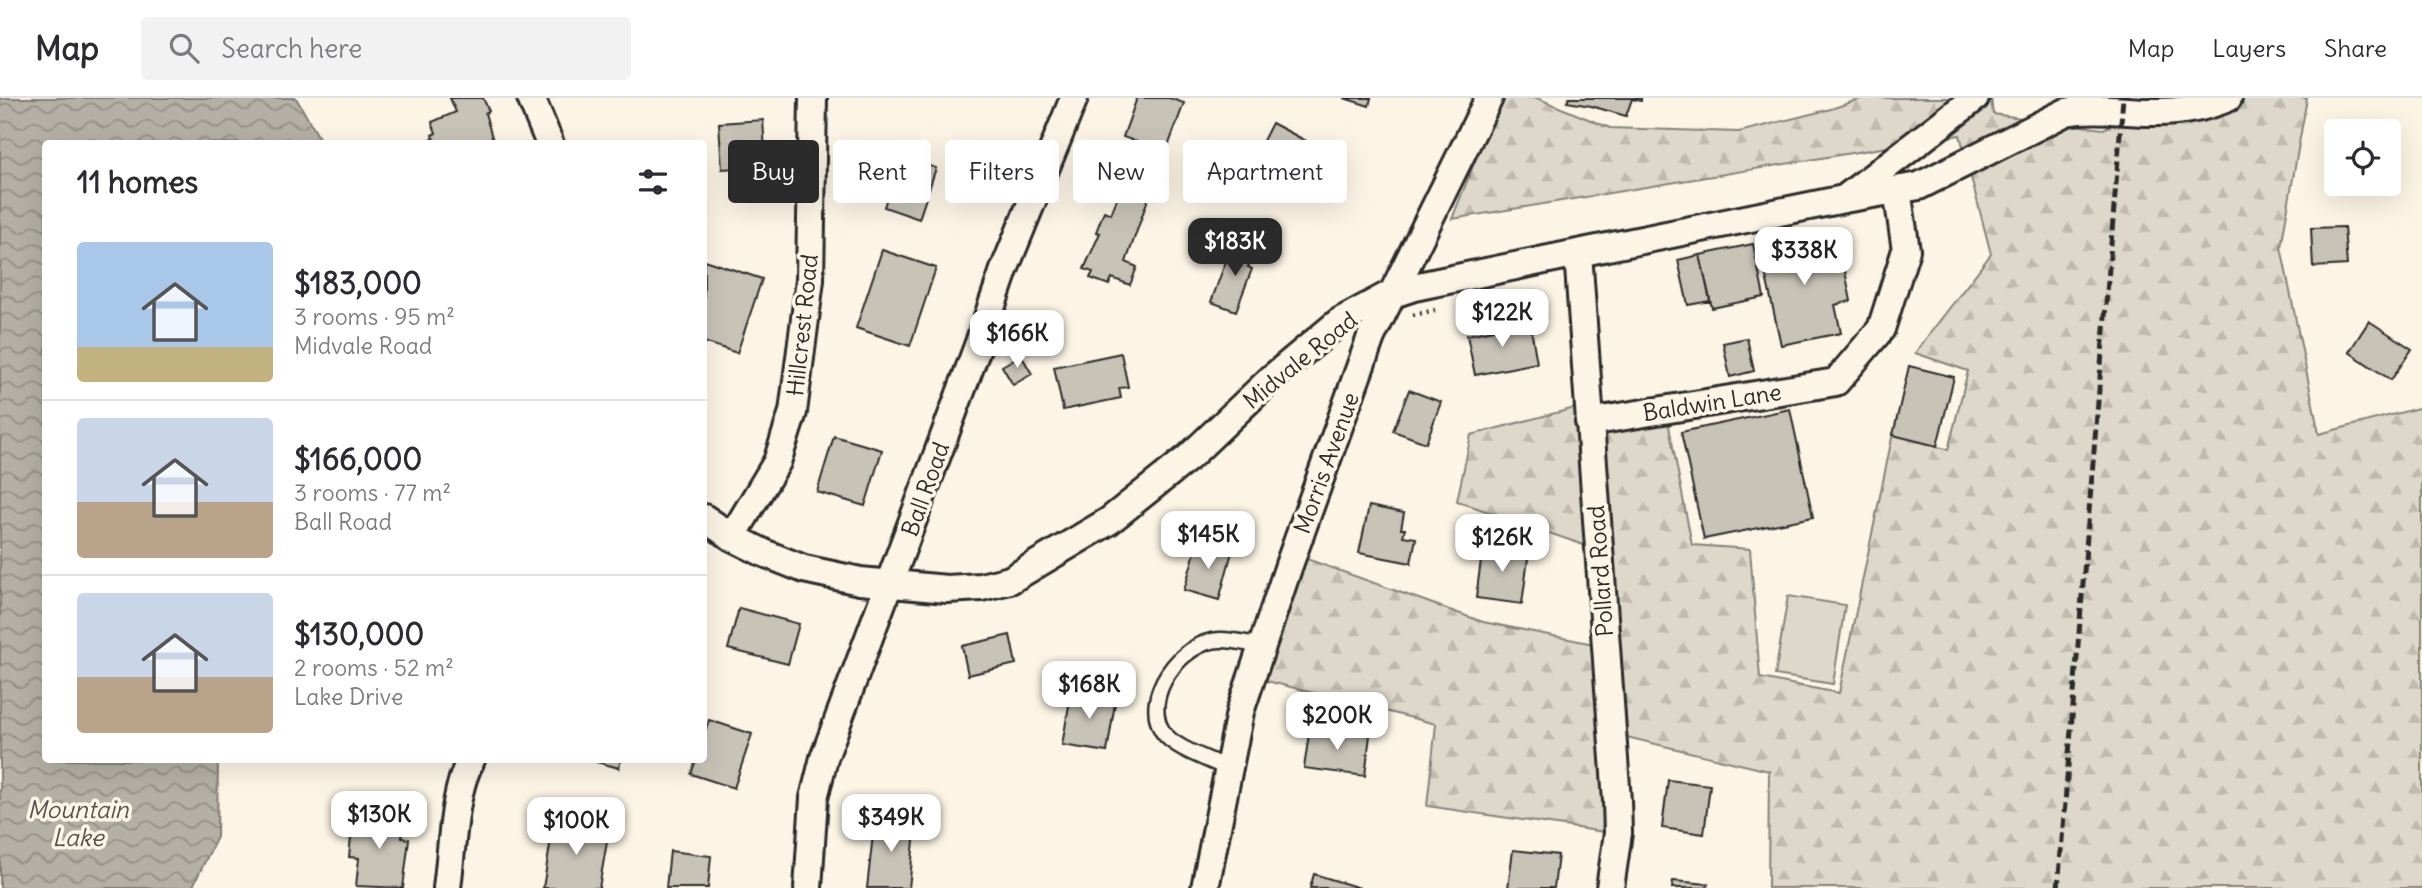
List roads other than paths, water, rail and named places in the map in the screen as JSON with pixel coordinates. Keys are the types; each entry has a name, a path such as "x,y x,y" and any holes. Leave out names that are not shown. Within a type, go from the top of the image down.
{"street":[{"path":"531,98 548,140"},
{"name":"Hillcrest Road","path":"732,537 777,462 793,411 810,279 813,98"},
{"name":"Ball Road","path":"808,888 814,798 824,758 1004,270 1074,98"},
{"name":"Morris Avenue","path":"1205,888 1240,712 1367,349 1489,98"},
{"path":"1844,199 1975,98"},
{"name":"Midvale Road","path":"707,520 732,537 804,569 860,581 947,589 981,587 1010,580 1109,520 1188,458 1272,378 1339,322 1392,294 1414,287 1578,253 1919,186 1954,171 2066,112 2084,109 2183,111 2228,98"},
{"name":"Baldwin Lane","path":"1589,422 1836,382 1881,329 1906,250 1896,190"},
{"name":"Pollard Road","path":"1578,253 1618,801 1618,833 1610,888"},
{"path":"447,888 459,797 470,763"}],"lane":[{"path":"1228,769 1178,745 1163,733 1156,714 1160,684 1173,665 1195,648 1217,640 1262,646"}],"water":[{"name":"Mountain Lake","path":"0,98 296,98 320,140 42,140 42,763 218,763 217,837 192,888 0,888"}],"railway":[{"path":"2058,888 2123,98"}]}
